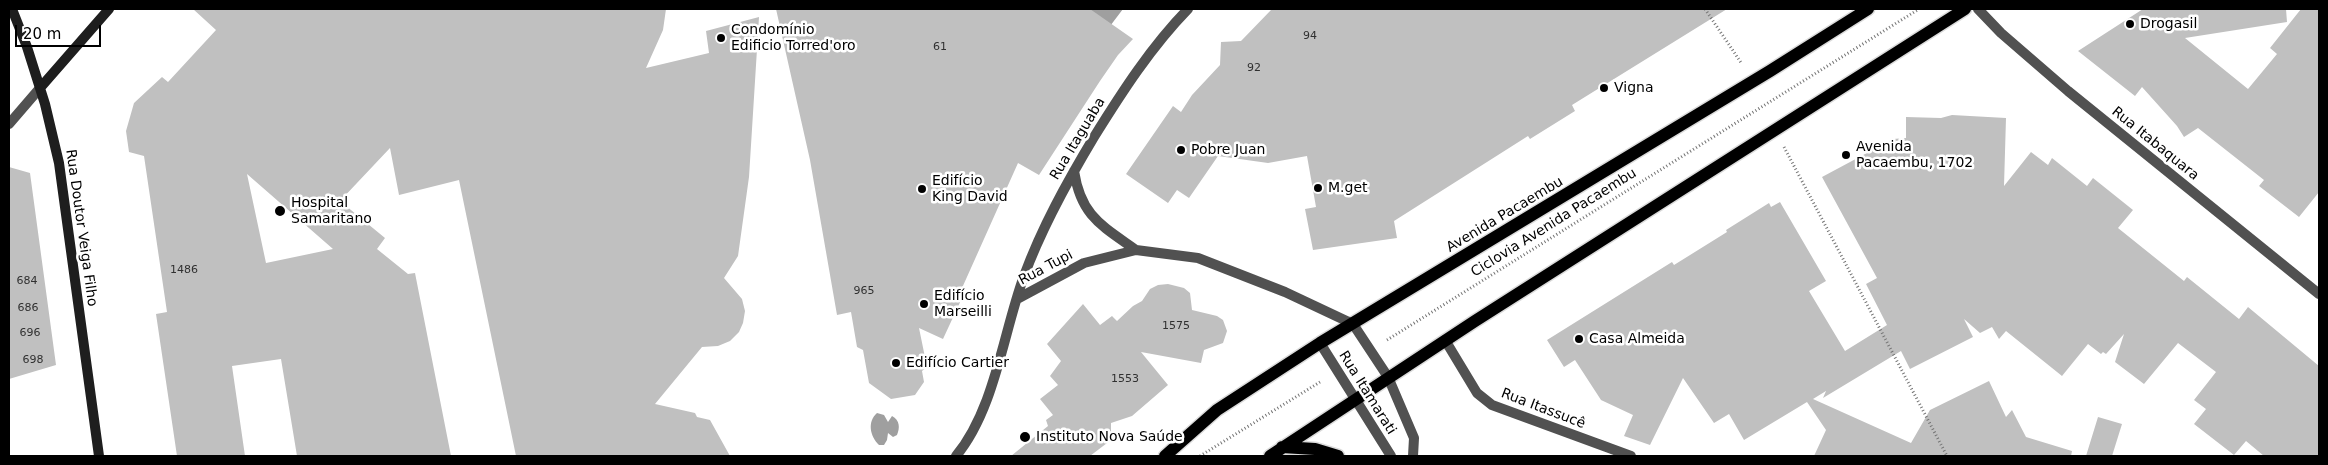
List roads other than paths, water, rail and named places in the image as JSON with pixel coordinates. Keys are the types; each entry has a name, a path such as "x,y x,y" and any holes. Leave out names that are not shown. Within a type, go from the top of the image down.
{"main road":[{"name":"Avenida Pacaembu","path":"1165,456 1218,410 1320,344 1754,81 1868,9"},
{"path":"1270,456 1445,340 1965,9"},
{"path":"1282,447 1315,449 1338,456"}],"street":[{"name":"Rua Doutor Veiga Filho","path":"12,9 40,88 59,163 99,456"},
{"path":"9,124 109,9"},
{"name":"Rua Itaguaba","path":"1017,299 1023,277 1054,206 1074,171 1126,86 1188,9"},
{"name":"Rua Itabaquara","path":"1978,9 2001,33 2068,92 2319,294"},
{"name":"Rua Tupi","path":"1074,171 1077,190 1091,215 1106,229 1136,250"},
{"name":"Rua Tupi","path":"956,456 978,418 1017,299 1084,264 1136,250 1198,258 1285,292 1353,324"},
{"name":"Rua Itamarati","path":"1353,324 1388,377 1414,438 1413,456"},
{"name":"Rua Itassucê","path":"1445,340 1477,393 1492,405 1631,456"},
{"name":"Rua Itamarati","path":"1320,344 1391,456"}],"place":[{"name":"Drogasil","path":"2130,24"},
{"name":"Condomínio Edificio Torred'oro","path":"721,38"},
{"name":"Vigna","path":"1604,88"},
{"name":"Pobre Juan","path":"1181,150"},
{"name":"Avenida Pacaembu, 1702","path":"1846,155"},
{"name":"M.get","path":"1318,188"},
{"name":"Edifício King David","path":"922,189"},
{"name":"Hospital Samaritano","path":"280,211"},
{"name":"Edifício Marseilli","path":"924,304"},
{"name":"Casa Almeida","path":"1579,339"},
{"name":"Edifício Cartier","path":"896,363"},
{"name":"Instituto Nova Saúde","path":"1025,437"}]}
